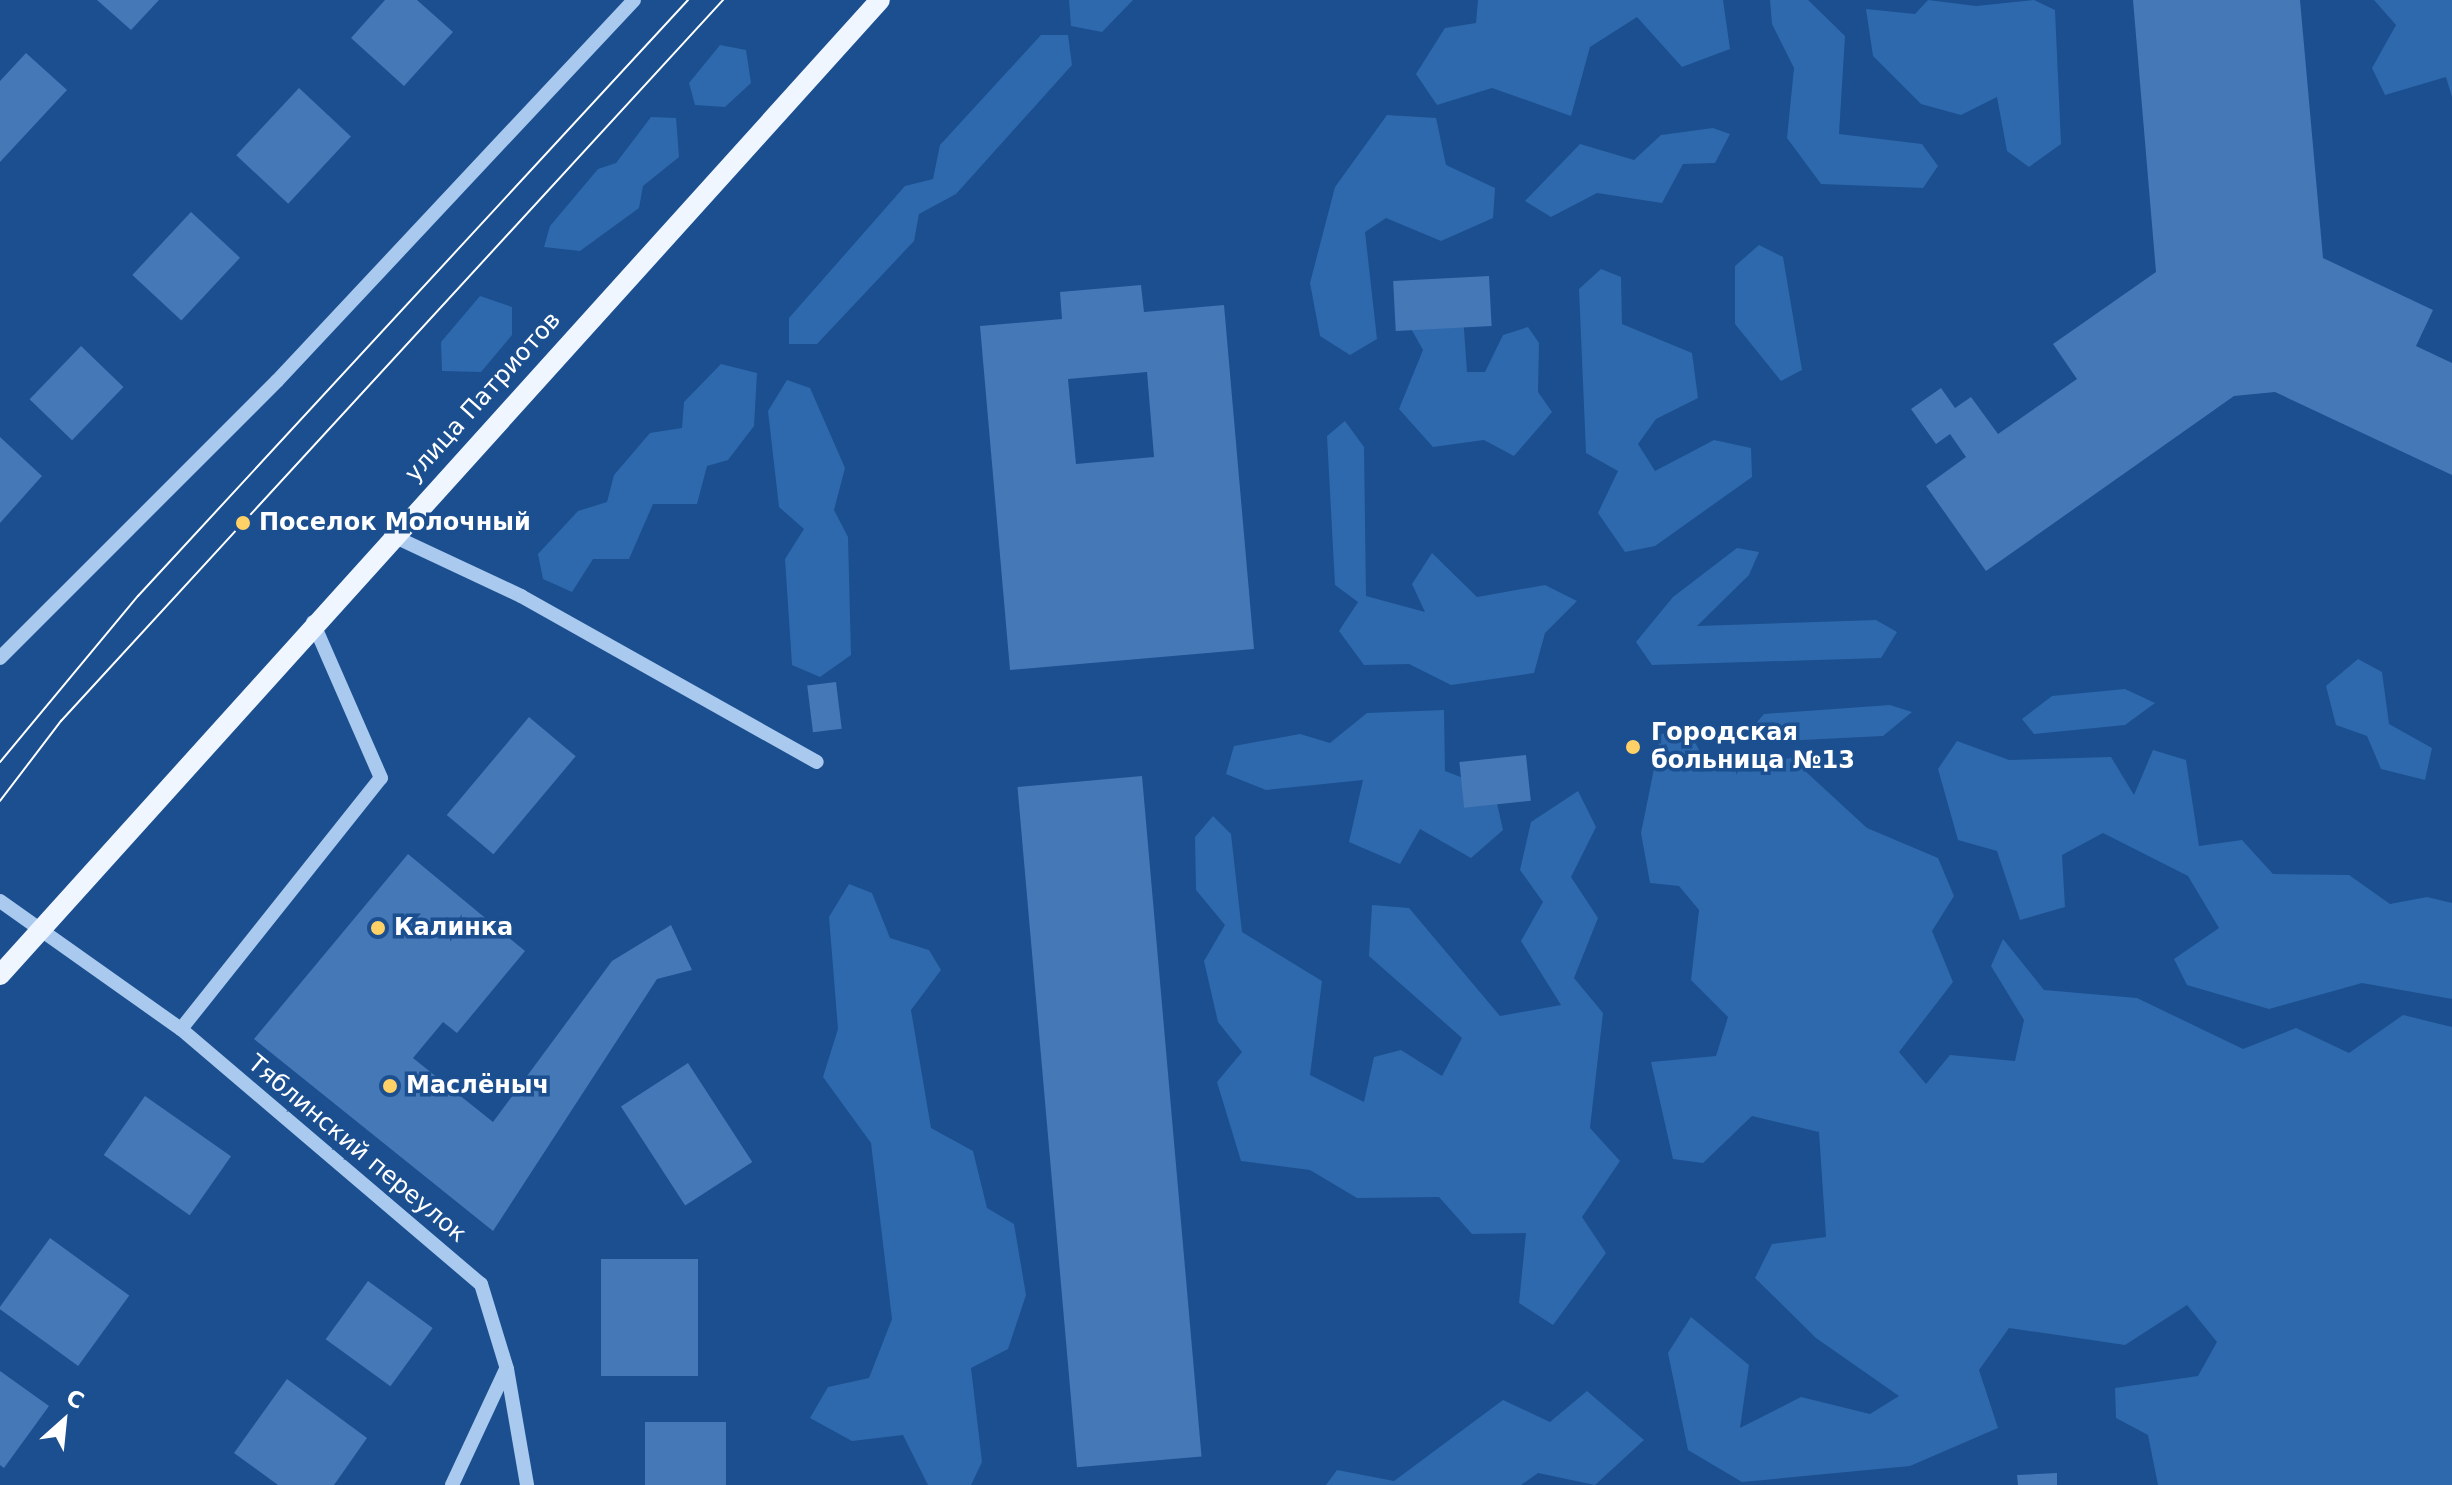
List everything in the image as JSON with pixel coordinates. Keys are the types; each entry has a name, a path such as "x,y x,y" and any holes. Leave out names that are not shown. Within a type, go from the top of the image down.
{"main road":[{"name":"улица Патриотов","path":"0,975 35,928 880,0"}],"street":[{"path":"0,658 277,381 634,0"},
{"path":"391,535 521,596 817,762"},
{"path":"181,1029 381,778 313,622"},
{"name":"Тяблинский переулок","path":"0,901 181,1029 481,1284 507,1369 527,1485"},
{"path":"452,1485 507,1369"}],"shaded area":[{"path":"1069,0 1133,0 1102,32 1071,26"},
{"path":"1478,0 1723,0 1730,49 1682,67 1637,17 1590,47 1571,116 1492,88 1437,105 1416,74 1445,28 1476,23"},
{"path":"1770,0 1808,0 1845,36 1839,134 1922,144 1938,166 1923,188 1821,184 1787,138 1794,68 1772,24"},
{"path":"1928,0 1976,6 2034,0 2055,10 2061,144 2029,167 2007,151 1997,97 1961,115 1921,104 1873,56 1866,9 1915,14"},
{"path":"2374,0 2452,0 2452,97 2446,77 2385,95 2372,68 2396,25"},
{"path":"1041,35 1068,35 1072,65 956,194 919,214 914,241 817,344 789,344 789,318 905,186 933,179 940,145"},
{"path":"720,45 746,50 751,83 725,107 695,105 689,83"},
{"path":"1387,115 1436,118 1446,165 1495,188 1493,218 1441,241 1386,218 1365,232 1377,339 1350,355 1320,336 1310,283 1335,187"},
{"path":"651,117 676,118 679,157 643,186 639,208 580,251 544,247 550,226 598,169 616,163"},
{"path":"1713,128 1730,134 1715,163 1683,164 1662,203 1597,193 1551,217 1525,201 1580,144 1634,160 1661,135"},
{"path":"1759,245 1783,257 1802,370 1781,381 1735,324 1735,266"},
{"path":"1601,269 1621,277 1622,324 1692,353 1698,398 1656,419 1638,444 1655,471 1714,440 1751,448 1752,477 1655,546 1625,552 1598,513 1618,471 1586,453 1579,289"},
{"path":"480,296 512,307 512,335 481,372 442,371 441,342"},
{"path":"1462,300 1467,372 1485,372 1503,335 1528,327 1539,343 1538,392 1552,412 1514,456 1484,440 1433,447 1399,409 1423,350 1400,309"},
{"path":"721,364 757,373 754,426 728,460 707,466 697,504 653,504 629,559 593,559 572,592 543,579 538,554 578,511 607,502 614,475 650,433 682,428 684,402"},
{"path":"787,380 810,388 845,468 834,510 848,537 851,655 820,677 792,665 785,559 804,529 779,507 768,411"},
{"path":"1345,421 1364,447 1366,596 1425,612 1412,584 1432,553 1477,597 1545,585 1577,601 1545,633 1534,673 1451,685 1409,664 1364,665 1339,631 1358,602 1335,585 1327,436"},
{"path":"1737,548 1759,552 1749,575 1697,626 1876,620 1897,632 1881,658 1652,665 1636,642 1673,597"},
{"path":"2358,659 2382,672 2389,724 2432,748 2425,780 2381,769 2367,736 2336,725 2326,686"},
{"path":"2125,689 2155,703 2125,725 2034,734 2022,719 2052,696"},
{"path":"1890,705 1912,712 1883,736 1782,741 1753,727 1764,714"},
{"path":"1444,710 1445,771 1494,790 1503,830 1471,858 1420,829 1400,864 1349,842 1363,780 1266,790 1226,774 1234,746 1300,734 1330,743 1367,713"},
{"path":"1688,729 1710,771 1791,758 1867,828 1938,858 1954,896 1932,931 1953,982 1899,1052 1926,1084 1950,1055 2015,1061 2024,1020 1991,966 2003,939 2044,990 2137,998 2243,1049 2296,1028 2349,1053 2403,1015 2452,1027 2452,1485 2158,1485 2148,1435 2116,1418 2115,1388 2198,1376 2217,1342 2187,1305 2125,1345 2009,1328 1979,1370 1998,1428 1910,1466 1742,1482 1688,1450 1668,1353 1691,1317 1749,1365 1740,1428 1801,1397 1870,1414 1899,1396 1816,1338 1755,1278 1772,1244 1826,1237 1819,1132 1752,1116 1703,1163 1673,1159 1651,1062 1716,1056 1728,1017 1691,980 1699,910 1679,886 1650,883 1641,833 1661,734"},
{"path":"1957,741 2009,760 2111,757 2134,795 2153,750 2186,760 2199,846 2242,840 2273,874 2349,875 2390,904 2427,897 2452,903 2452,999 2362,983 2269,1009 2187,985 2174,959 2219,928 2188,876 2103,833 2062,855 2065,907 2020,920 1997,851 1958,840 1938,769"},
{"path":"1578,791 1596,827 1571,877 1598,918 1574,978 1603,1013 1590,1128 1620,1161 1582,1217 1606,1253 1553,1325 1519,1303 1526,1233 1472,1234 1439,1197 1357,1198 1310,1170 1241,1161 1217,1082 1242,1052 1218,1022 1204,961 1225,925 1196,890 1195,837 1213,816 1231,834 1242,932 1322,981 1310,1075 1364,1102 1374,1057 1401,1050 1442,1076 1462,1038 1369,956 1372,905 1409,908 1500,1016 1561,1005 1521,941 1543,902 1520,870 1531,822"},
{"path":"849,884 872,893 890,938 929,950 941,970 911,1010 931,1128 973,1151 987,1208 1014,1224 1026,1295 1008,1349 971,1368 982,1462 971,1485 928,1485 903,1435 852,1441 810,1418 828,1387 869,1378 892,1319 871,1143 823,1077 838,1029 829,917"},
{"path":"1587,1391 1644,1440 1595,1485 1538,1473 1521,1485 1326,1485 1337,1470 1394,1481 1503,1400 1550,1422"}],"building":[{"path":"97,0 159,0 131,30"},
{"path":"385,0 417,0 453,32 404,86 351,38"},
{"path":"2133,0 2300,0 2323,258 2433,310 2416,346 2452,363 2452,475 2275,392 2234,396 1986,571 1926,486 1966,457 1950,434 1936,444 1911,409 1941,388 1955,408 1971,397 1998,434 2077,379 2053,344 2156,272"},
{"path":"26,53 67,90 0,162 0,81"},
{"path":"299,88 351,136 288,204 236,155"},
{"path":"191,212 240,258 181,321 132,275"},
{"path":"1489,276 1492,326 1396,331 1393,281"},
{"path":"1141,285 1144,312 1224,305 1254,649 1010,670 980,326 1062,319 1060,292","holes":["1147,372 1154,457 1076,464 1068,379"]},
{"path":"81,346 123,387 72,440 30,399"},
{"path":"0,437 42,476 0,523"},
{"path":"836,682 842,729 813,732 807,686"},
{"path":"529,717 576,756 493,854 447,815"},
{"path":"1526,755 1531,801 1464,808 1459,762"},
{"path":"1142,776 1202,1456 1077,1467 1017,787"},
{"path":"408,854 525,951 457,1033 443,1022 413,1058 493,1122 612,961 671,925 692,970 657,979 493,1231 254,1039"},
{"path":"688,1063 752,1162 685,1206 621,1107"},
{"path":"145,1096 231,1156 190,1215 104,1155"},
{"path":"50,1238 129,1296 78,1366 0,1309"},
{"path":"601,1259 698,1259 698,1376 601,1376"},
{"path":"368,1281 433,1328 390,1386 326,1339"},
{"path":"0,1371 49,1406 4,1468 0,1465"},
{"path":"287,1379 367,1438 334,1485 278,1485 234,1453"},
{"path":"645,1422 726,1422 726,1485 645,1485"},
{"path":"2057,1473 2057,1485 2018,1485 2017,1475"}],"tram line":[{"path":"0,762 138,596 688,0"},
{"path":"0,801 61,721 723,0"}],"place":[{"name":"Поселок Молочный","path":"243,523"},
{"name":"Городская больница №13","path":"1633,747"},
{"name":"Калинка","path":"378,928"},
{"name":"Маслёныч","path":"390,1086"}]}
